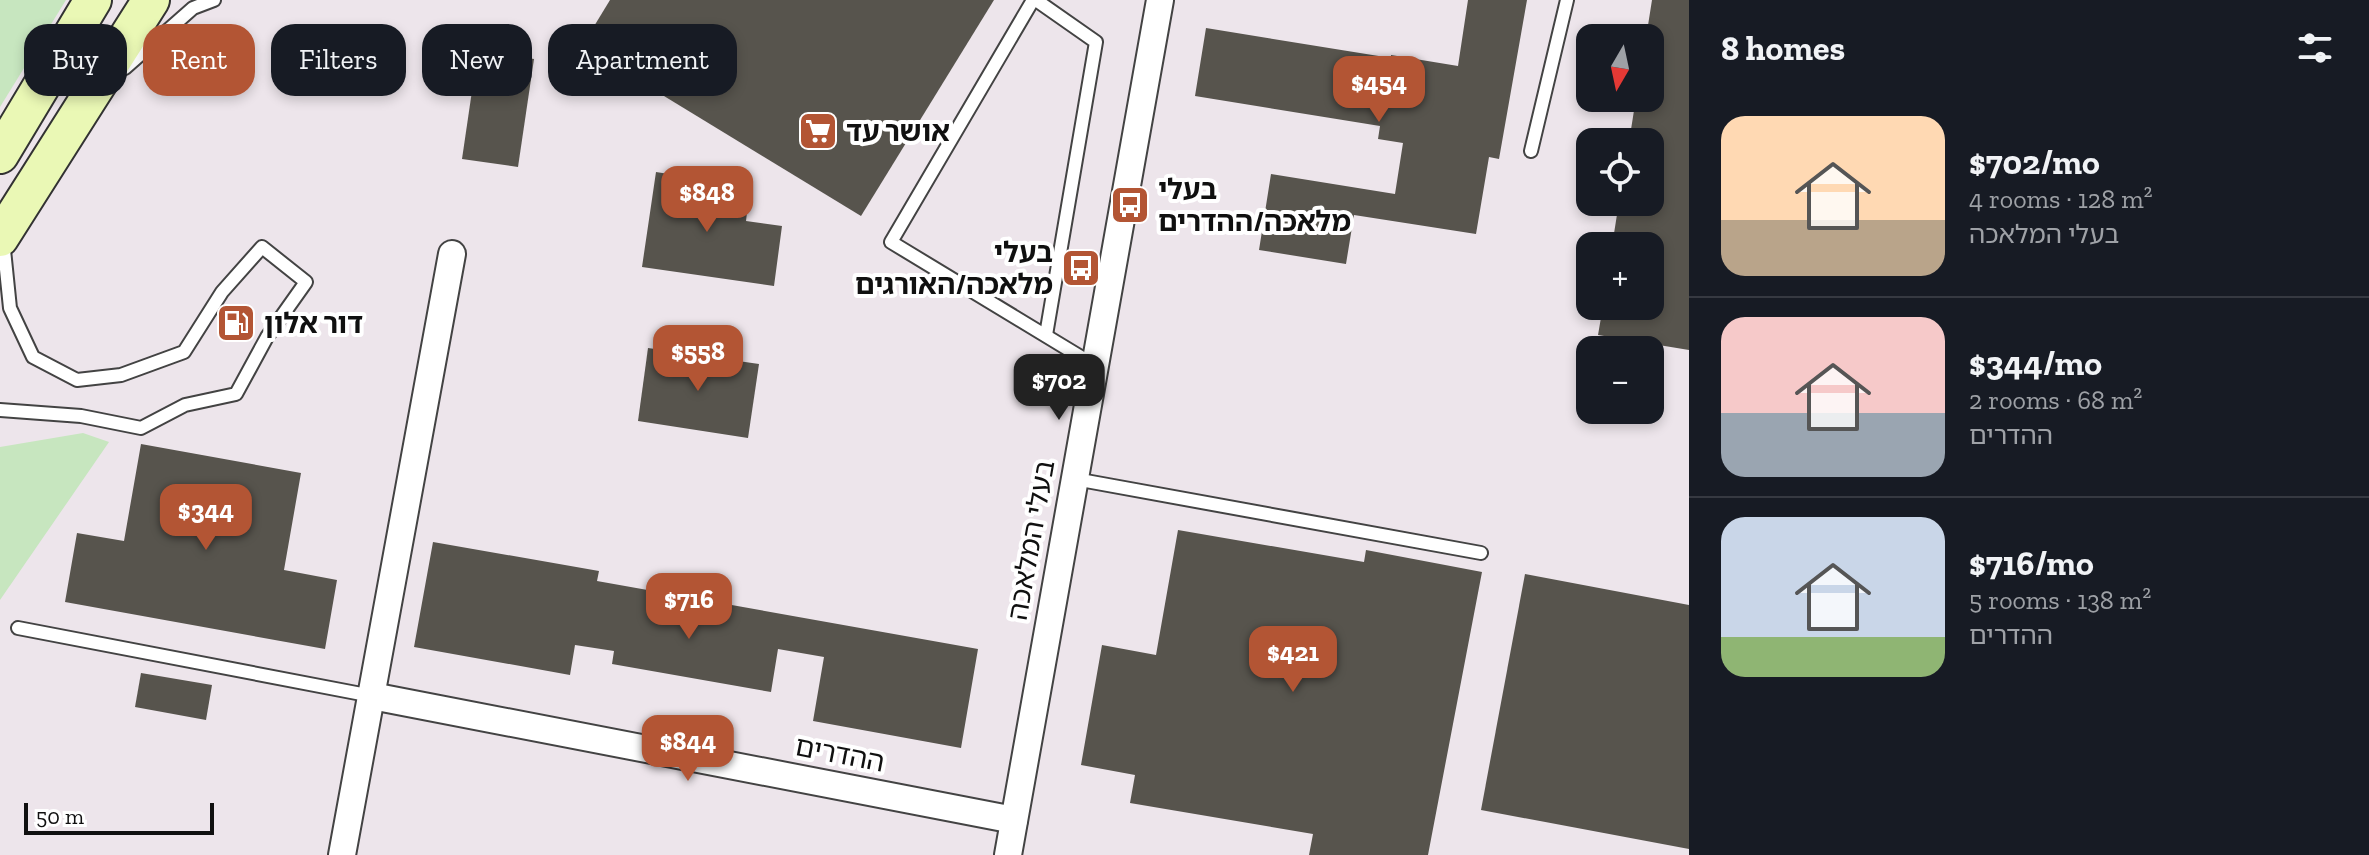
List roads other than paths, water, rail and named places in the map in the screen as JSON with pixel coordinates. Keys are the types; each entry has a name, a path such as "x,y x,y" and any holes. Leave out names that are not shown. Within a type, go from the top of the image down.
{"main road":[{"path":"0,155 93,0"},
{"path":"1,236 151,0"}],"street":[{"name":"בעלי המלאכה","path":"1008,855 1160,0"},
{"path":"342,855 452,254"},
{"name":"ההדרים","path":"372,696 1014,820"}],"lane":[{"path":"89,99 193,8 214,0"},
{"path":"1046,335 1096,42 1035,0 891,242 1094,365"},
{"path":"1531,151 1567,0"},
{"path":"0,410 81,416 141,428 185,405 236,394 267,337 306,282 262,247 222,292 184,352 121,375 77,380 33,357 10,308 1,236"},
{"path":"1075,479 1481,553"},
{"path":"18,628 372,696"}],"place":[{"name":"אושר עד","path":"818,131"},
{"name":"בעלי מלאכה/ההדרים","path":"1130,205"},
{"name":"בעלי מלאכה/האורגים","path":"1081,268"},
{"name":"דור אלון","path":"236,323"}]}
